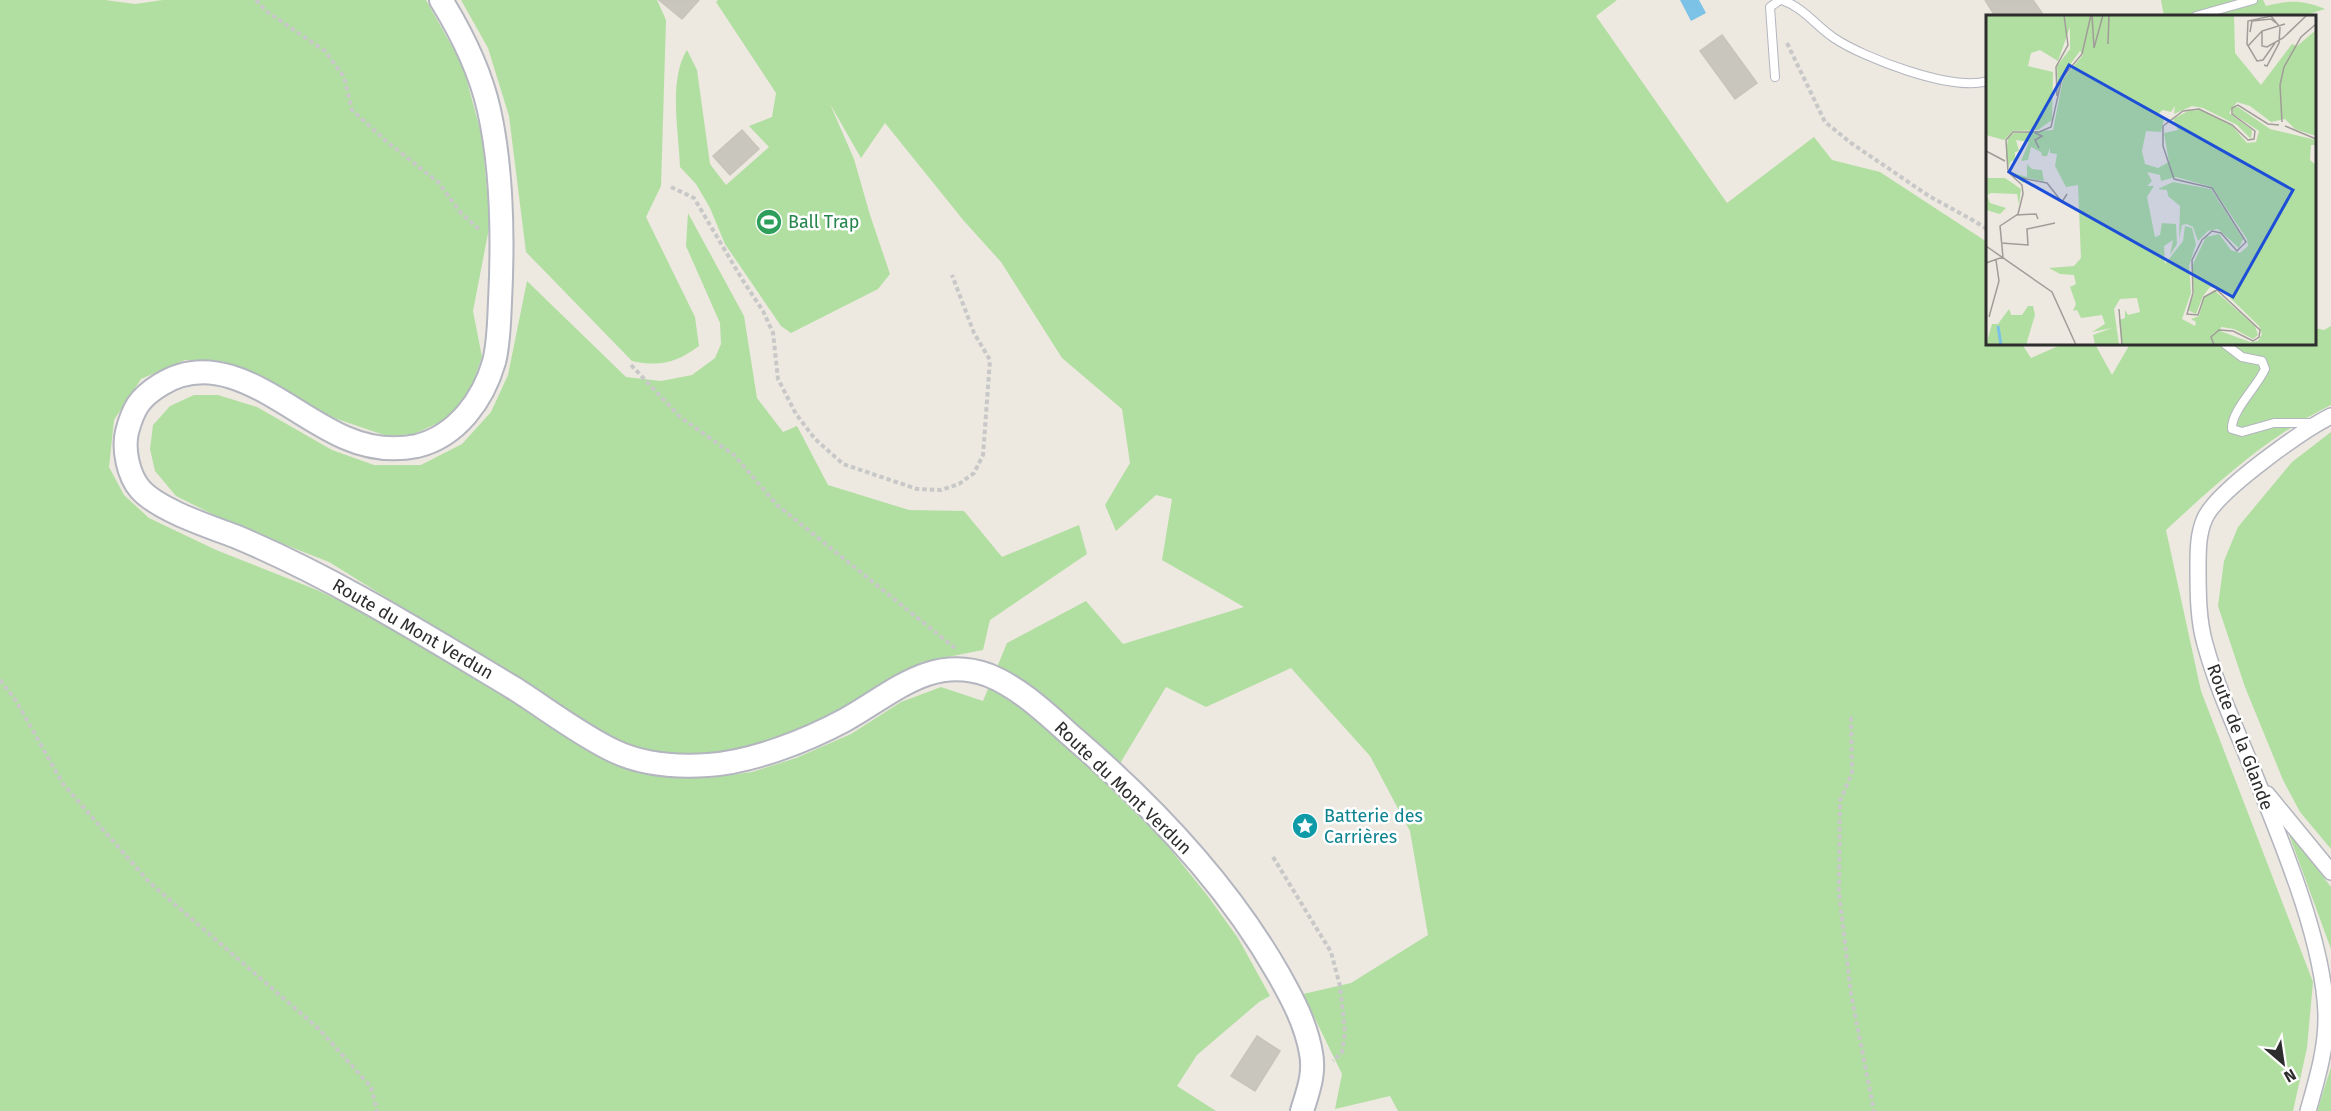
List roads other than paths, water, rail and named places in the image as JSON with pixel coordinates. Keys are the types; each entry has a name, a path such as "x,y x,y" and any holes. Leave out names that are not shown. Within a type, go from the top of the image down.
{"street":[{"name":"Route du Mont Verdun","path":"441,0 476,65 495,138 503,249 495,359 480,398 457,426 420,445 381,449 344,438 265,390 219,373 195,374 169,379 149,392 133,410 124,443 130,469 140,489 166,508 335,582 615,752 650,764 713,765 792,744 843,720 897,687 938,669 960,669 988,675 1017,691 1101,762 1175,835 1221,888 1262,945 1297,1006 1311,1049 1314,1074 1302,1111"},
{"name":"Route de la Glande","path":"2308,1111 2325,1046 2326,1013 2322,981 2311,931 2289,863 2224,702 2204,642 2198,593 2198,547 2205,517 2229,489 2276,452 2324,419"},
{"path":"2259,785 2331,872"}],"lane":[{"path":"1775,77 1770,7 1781,0 1794,4 1806,12 1822,30 1836,40 1879,60 1948,82 1986,81"},
{"path":"2200,15 2253,0"},
{"path":"2226,345 2242,357 2262,361 2265,369 2258,384 2232,421 2232,429 2242,432 2274,423 2324,419"}],"water":[{"path":"1680,0 1699,0 1706,13 1691,21"}],"place":[{"name":"Ball Trap","path":"769,222"},
{"name":"Batterie des Carrières","path":"1305,826"}]}
